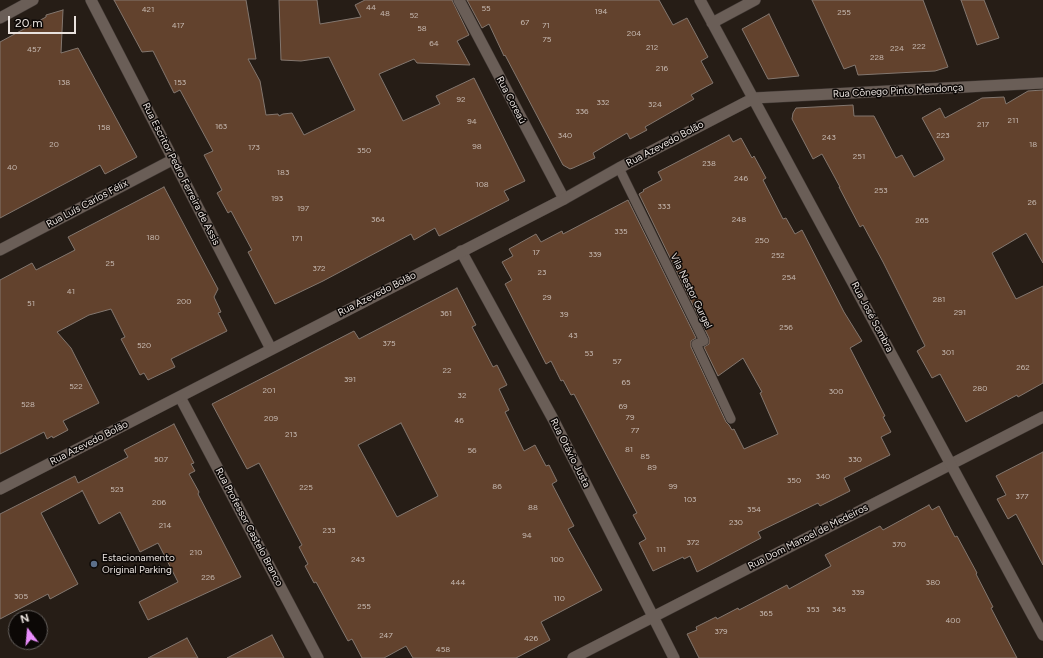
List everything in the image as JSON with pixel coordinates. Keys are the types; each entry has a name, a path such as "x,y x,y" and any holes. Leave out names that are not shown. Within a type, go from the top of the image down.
{"street":[{"path":"0,18 33,0"},
{"name":"Rua Escritor Pedro Ferreira de Assis","path":"91,0 271,349"},
{"name":"Rua Coreaú","path":"459,0 564,199"},
{"name":"Rua José Sombra","path":"700,0 1043,635"},
{"path":"712,23 755,0"},
{"name":"Rua Cônego Pinto Mendonça","path":"754,98 1043,83"},
{"name":"Rua Azevedo Bolão","path":"0,489 564,199 619,168 754,98"},
{"name":"Rua Luís Carlos Félix","path":"0,250 174,159"},
{"name":"Rua Otávio Justa","path":"461,251 553,419 674,658"},
{"name":"Rua Professor Castelo Branco","path":"180,397 318,658"},
{"name":"Rua Dom Manoel de Medeiros","path":"573,658 1043,417"}],"lane":[{"name":"Vila Nestor Gurgel","path":"619,168 704,341 696,344 731,419"}],"building":[{"path":"114,0 246,0 256,59 248,59 260,81 266,115 278,114 279,116 292,113 304,135 355,110 329,57 301,61 281,60 279,0 317,0 320,24 361,17 355,5 365,0 452,0 469,35 457,41 470,65 417,63 414,59 379,74 403,121 440,104 436,96 474,78 525,181 504,191 509,200 439,236 435,228 414,240 411,234 323,281 275,304 248,252 252,250 231,211 228,213 217,193 222,190 204,155 213,151 180,90 174,93 153,51 142,52"},
{"path":"467,0 659,0 673,25 687,18 708,57 701,61 713,83 691,95 694,99 645,127 647,130 630,139 627,133 593,153 595,158 570,169 563,165 505,55 504,56 489,24 482,28"},
{"path":"812,0 923,0 948,67 935,71 858,75 855,65 844,69"},
{"path":"961,0 984,0 999,38 977,45"},
{"path":"63,10 61,53 78,48 137,157 105,174 100,165 0,218 0,42 46,17 46,15"},
{"path":"769,14 799,76 768,79 742,29"},
{"path":"1043,90 1043,263 1026,233 992,253 1016,299 1043,286 1043,383 966,422 940,374 932,378 917,351 925,346 883,262 863,225 860,227 822,154 813,159 792,119 793,113 796,108 853,105 854,116 874,116 896,158 902,155 914,177 944,160 922,118 940,108 945,118 982,98 1004,97 1006,104 1028,91"},
{"path":"729,135 733,142 741,138 752,158 754,156 766,178 763,180 783,219 786,218 795,234 802,230 844,312 862,341 850,348 885,416 883,417 891,432 881,437 890,455 844,478 850,491 820,506 818,503 758,532 761,538 697,572 690,556 684,559 683,557 653,571 639,543 646,539 633,515 637,513 574,394 571,395 563,380 561,381 551,361 546,364 505,284 512,280 502,262 513,256 509,249 536,234 541,242 562,231 563,234 628,200 696,338 691,341 691,347 726,422 732,430 734,429 744,449 778,434 760,393 762,392 743,358 718,376 704,347 709,344 709,338 639,194 644,191 643,190 662,180 658,172"},
{"path":"164,187 218,289 214,297 221,312 218,313 227,331 171,359 175,367 148,380 144,373 140,375 121,339 125,337 111,309 89,315 57,332 71,348 99,403 63,421 68,430 53,438 52,436 47,439 44,432 0,454 0,280 32,263 36,270 75,250 68,237"},
{"path":"457,288 476,325 472,327 493,367 497,365 507,385 499,389 509,410 505,412 524,451 535,445 546,466 549,465 557,481 552,484 574,526 568,529 602,590 541,622 550,640 516,658 413,658 406,646 384,658 362,658 352,639 348,641 316,582 314,583 305,566 308,564 299,547 302,545 259,463 247,469 212,404 354,331 359,339","holes":["401,423 438,496 397,517 358,445"]},
{"path":"174,424 194,463 191,464 195,471 189,474 241,577 148,620 139,602 178,582 158,543 140,552 120,512 99,524 82,490 41,513 78,584 50,599 48,594 17,610 8,610 8,615 0,619 0,514 75,476 78,483 128,457 124,450"},
{"path":"1043,452 1043,565 1016,514 1008,519 997,499 1006,495 996,476"},
{"path":"929,505 932,510 939,506 955,537 957,536 977,573 976,574 993,607 991,608 1017,658 699,658 687,634 697,630 696,627 716,617 717,619 738,608 739,610 787,585 789,589 831,566 825,555 880,526 883,530"},
{"path":"272,635 284,658 227,658"},
{"path":"187,638 198,658 148,658"}],"place":[{"name":"Estacionamento Original Parking","path":"94,564"}]}
